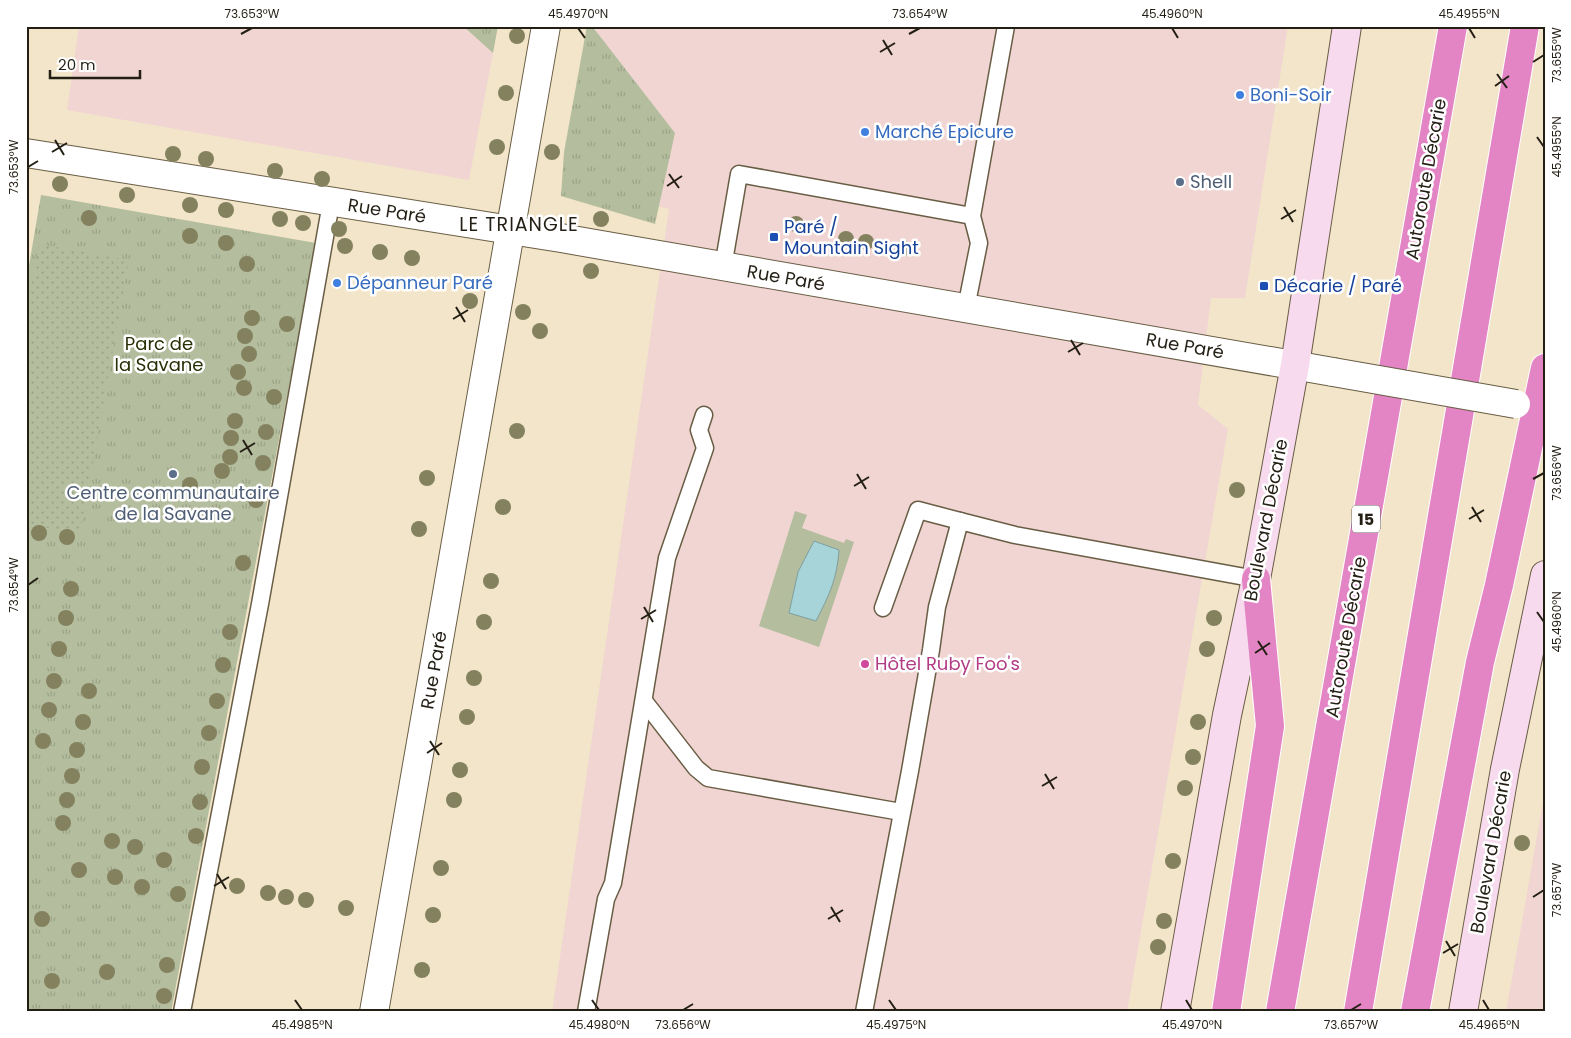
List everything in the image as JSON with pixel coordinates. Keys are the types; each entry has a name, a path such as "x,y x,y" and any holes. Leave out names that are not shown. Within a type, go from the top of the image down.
{"highway":[{"name":"Autoroute Décarie","path":"1280,1012 1453,26"},
{"path":"1358,1012 1525,26"},
{"path":"1415,1012 1480,662 1499,585 1532,407 1545,368"},
{"path":"1226,1012 1270,726 1256,579"}],"main road":[{"name":"Boulevard Décarie","path":"1175,1012 1227,715 1256,579 1295,365 1347,26"},
{"name":"Boulevard Décarie","path":"1463,1012 1505,769 1545,575"}],"street":[{"name":"Rue Paré","path":"374,1012 546,26"},
{"name":"Rue Paré","path":"26,153 510,231 966,308 1532,407"}],"lane":[{"path":"966,308 980,243 972,216 1006,26"},
{"path":"723,267 739,174 972,216"},
{"path":"182,1012 260,604 332,203"},
{"path":"586,1012 606,899 613,884 667,558 706,448 699,430 704,415"},
{"path":"883,608 918,510 1024,536 1256,579"},
{"path":"864,1012 931,650 937,607 960,521"},
{"path":"644,701 696,768 708,778 901,812"}],"shaded area":[{"path":"79,26 463,26 493,53 469,180 67,110"},
{"path":"597,26 1288,26 1245,298 1211,298 1198,405 1228,429 1127,1012 552,1012 669,209 570,183"},
{"path":"1545,791 1545,1012 1506,1012"}],"green space":[{"path":"463,26 498,26 493,53"},
{"path":"587,26 592,26 675,133 655,224 561,196 564,152"},
{"name":"Parc de la Savane","path":"41,195 316,243 171,1012 26,1012 26,283"},
{"path":"39,244 129,260 80,534 26,524 26,315"},
{"path":"795,511 807,515 802,528 844,543 846,539 854,542 819,647 759,626"}],"water":[{"path":"814,541 839,550 832,587 816,621 789,613 798,572"}],"place":[{"name":"Boni-Soir","path":"1240,95"},
{"name":"Marché Epicure","path":"865,132"},
{"name":"Shell","path":"1180,182"},
{"name":"Paré / Mountain Sight","path":"774,237"},
{"name":"Dépanneur Paré","path":"337,283"},
{"name":"Décarie / Paré","path":"1264,286"},
{"name":"Centre communautaire de la Savane","path":"173,474"},
{"name":"Hôtel Ruby Foo's","path":"865,664"}],"district":[{"name":"LE TRIANGLE","path":"519,224"}]}
